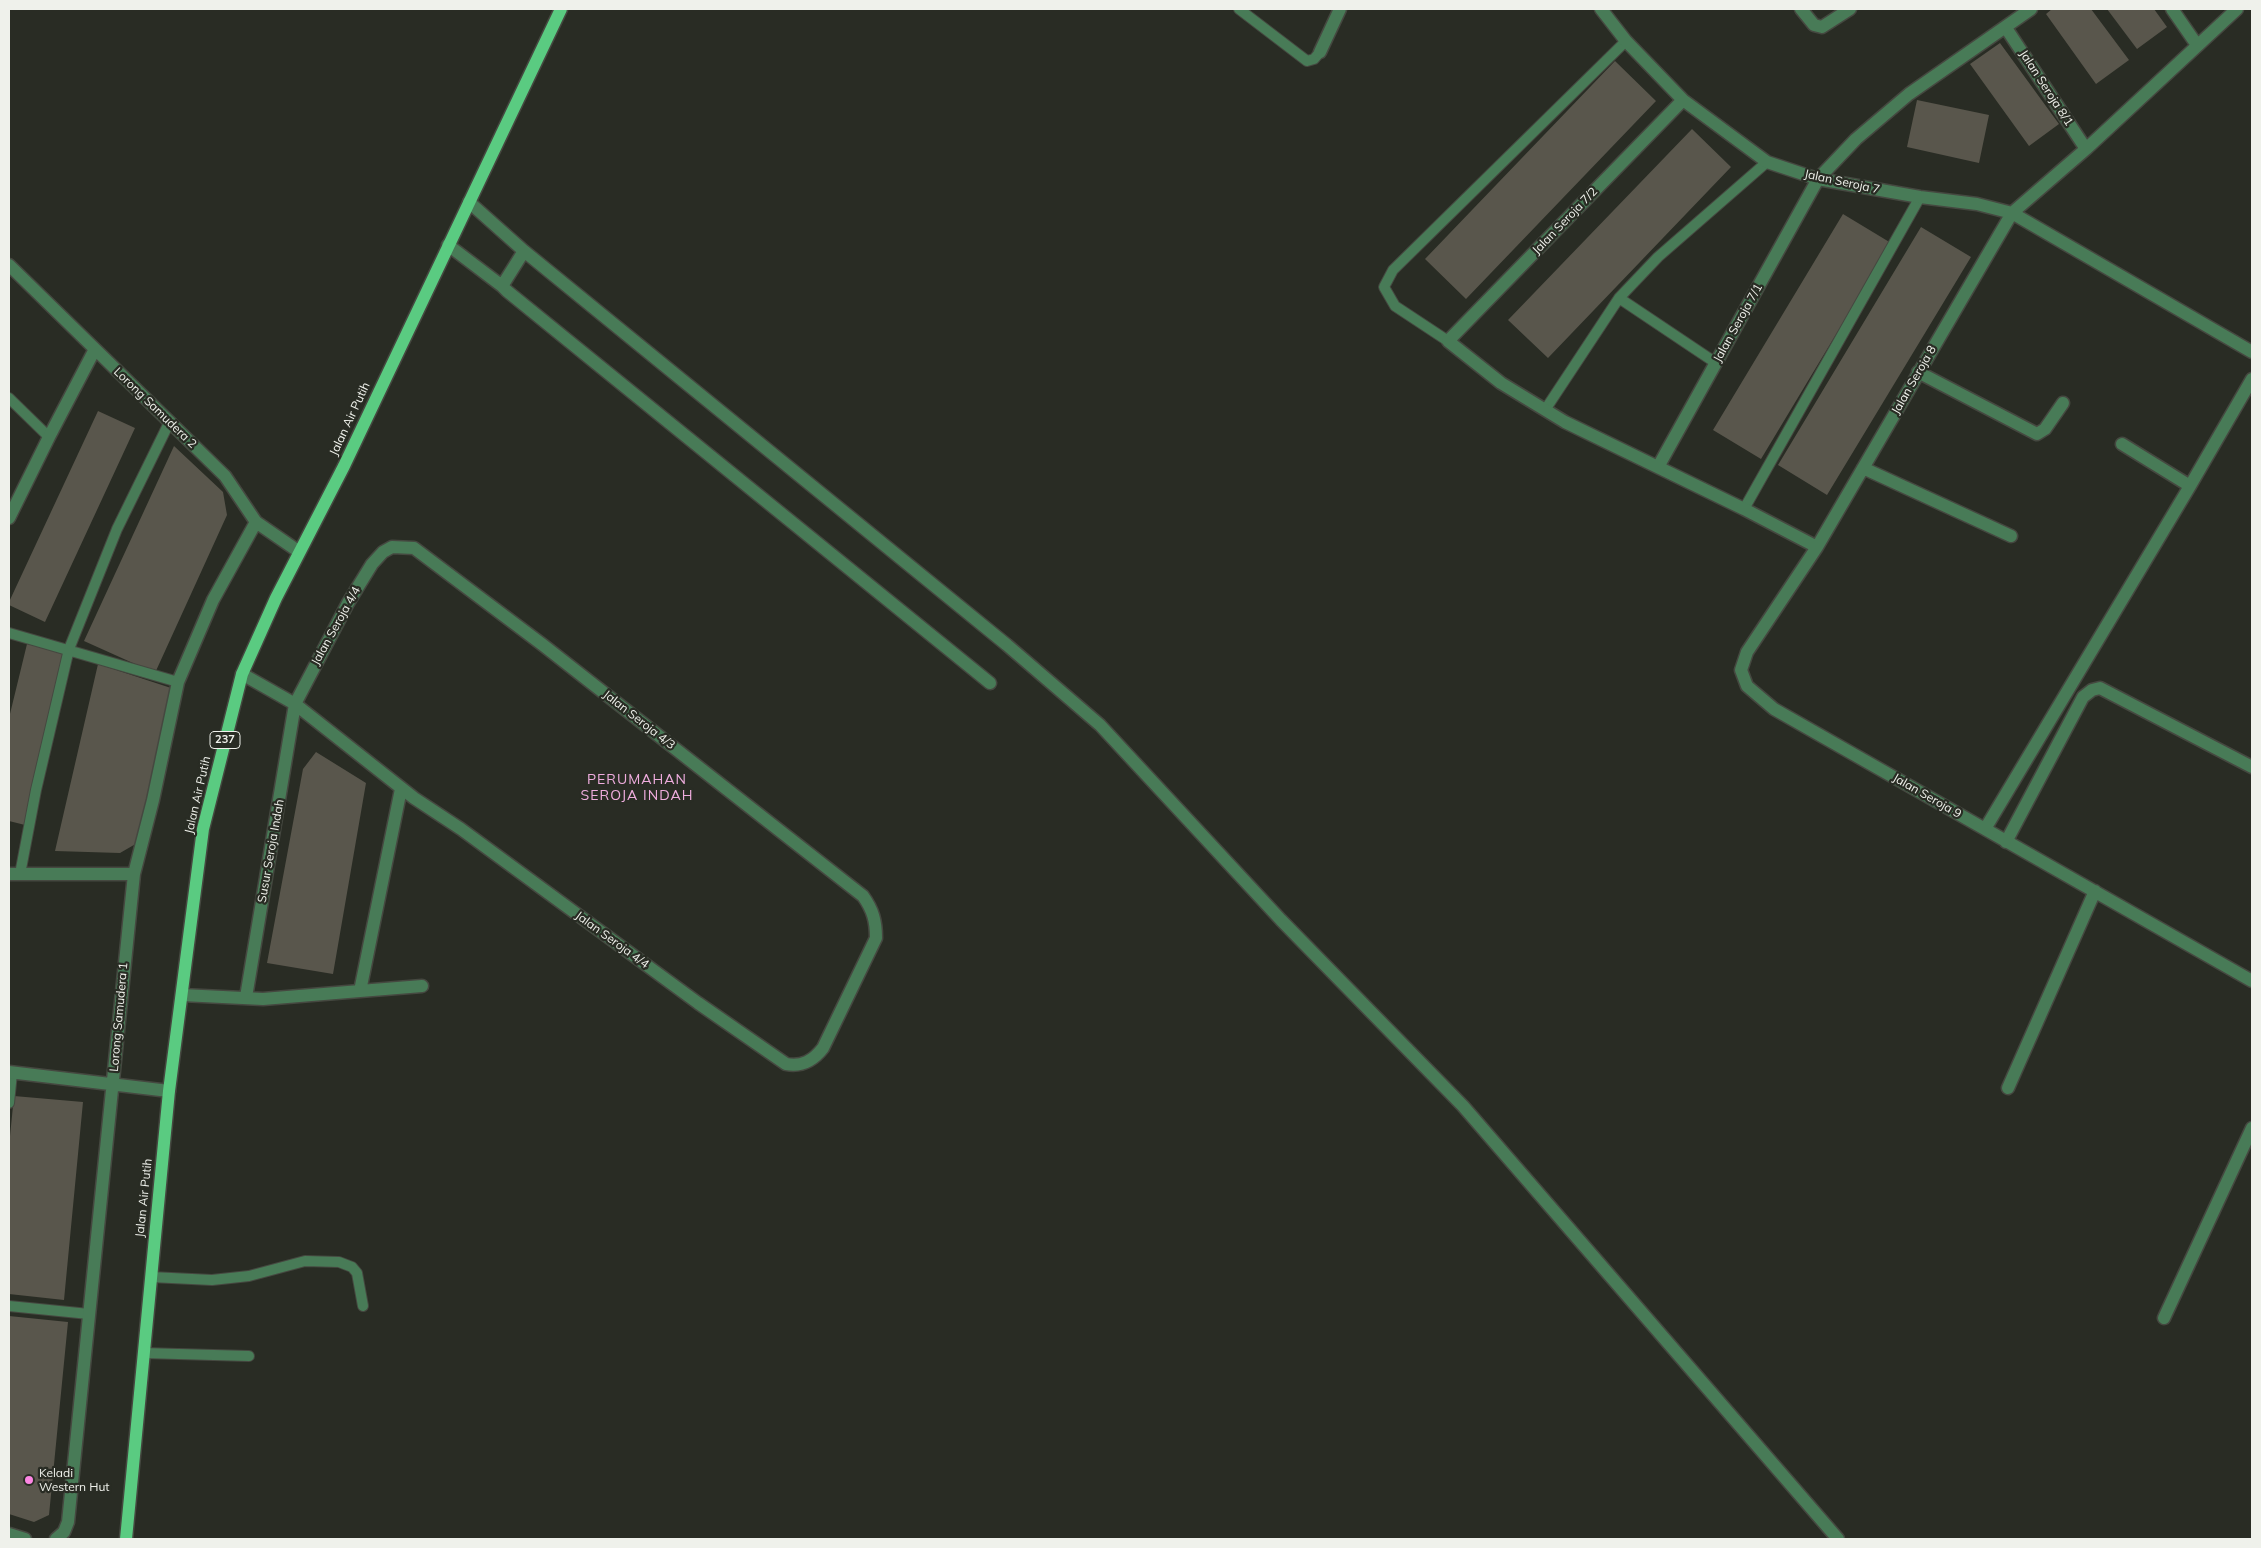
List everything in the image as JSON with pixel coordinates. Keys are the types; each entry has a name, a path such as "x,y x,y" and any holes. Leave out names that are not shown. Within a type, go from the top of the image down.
{"main road":[{"name":"Jalan Air Putih","path":"127,1539 168,1091 203,829 242,674 298,552 344,466 561,9"}],"street":[{"path":"1320,52 1340,9"},
{"name":"Jalan Seroja 7","path":"1601,9 1626,41 1683,100 1767,162 1818,179 1920,197 1977,204 2012,213 2252,352"},
{"path":"1802,9 1814,25 1822,27 1850,9"},
{"name":"Jalan Seroja 7/1","path":"1658,467 1818,179 1856,139 1909,94 2031,9"},
{"path":"2172,9 2197,45"},
{"name":"Jalan Seroja 8","path":"1816,547 2012,213 2086,149 2238,9"},
{"name":"Jalan Seroja 8/1","path":"2006,28 2086,149"},
{"name":"Jalan Seroja 7/2","path":"1448,341 1683,100"},
{"path":"469,202 524,251 1007,645 1100,725 1281,920 1463,1106 1838,1539"},
{"path":"448,245 502,286 990,683"},
{"path":"502,286 524,251"},
{"name":"Lorong Samudera 2","path":"9,265 94,351 170,421 225,476 256,522 298,552"},
{"path":"1448,341 1501,384 1565,422 1744,509 1816,547"},
{"path":"9,518 48,436 94,351"},
{"path":"1918,372 2037,434 2045,429 2063,403"},
{"path":"1985,829 2190,486 2252,378"},
{"path":"2122,444 2190,486"},
{"path":"1863,468 2011,536"},
{"name":"Lorong Samudera 1","path":"60,1535 68,1522 134,874 153,800 178,682 213,600 256,522"},
{"name":"Jalan Seroja 4/3","path":"382,552 392,547 414,548 476,593 862,896 872,908 876,923"},
{"name":"Jalan Seroja 9","path":"1816,547 1747,652 1741,670 1747,686 1774,709 2252,981"},
{"name":"Jalan Seroja 4/4","path":"296,704 348,604 372,564 382,552"},
{"name":"Jalan Seroja 4/4","path":"242,674 296,704 401,789 461,829 698,1004 786,1064 794,1066 804,1063 815,1058 823,1048 876,938 876,923"},
{"path":"2006,842 2083,697 2092,690 2100,688 2252,767"},
{"name":"Susur Seroja Indah","path":"246,997 296,704"},
{"path":"360,991 401,789"},
{"path":"14,874 134,874"},
{"path":"2008,1088 2095,891"},
{"path":"182,995 263,999 422,986"},
{"path":"10,1073 168,1091"},
{"path":"2164,1318 2252,1128"},
{"path":"9,1534 25,1539"}],"lane":[{"path":"1239,9 1307,61 1314,59 1320,52"},
{"path":"1448,341 1395,306 1384,287 1393,270 1626,41"},
{"path":"1545,410 1619,298 1658,257 1767,162"},
{"path":"1744,509 1920,197"},
{"path":"1619,298 1716,363"},
{"path":"9,398 48,436"},
{"path":"14,874 69,649 117,529 170,421"},
{"path":"9,632 178,682"},
{"path":"9,1103 10,1073"},
{"path":"150,1277 212,1280 249,1276 305,1261 339,1262 352,1267 357,1274 363,1306"},
{"path":"9,1306 90,1314"},
{"path":"144,1353 249,1356"}],"building":[{"path":"2052,9 2091,9 2129,60 2096,84 2046,14"},
{"path":"2107,9 2154,9 2167,27 2137,49"},
{"path":"2000,43 2059,124 2029,146 1970,64"},
{"path":"1615,61 1656,101 1466,299 1425,259"},
{"path":"1917,100 1989,115 1979,163 1907,147"},
{"path":"1692,129 1731,167 1548,358 1508,320"},
{"path":"1843,214 1891,243 1761,459 1713,430"},
{"path":"1921,227 1971,257 1827,495 1778,465"},
{"path":"98,411 135,428 45,622 9,605 9,602"},
{"path":"174,446 223,492 227,515 155,673 84,641"},
{"path":"27,644 67,653 25,825 9,821 9,718"},
{"path":"98,664 171,688 139,842 120,853 55,851"},
{"path":"316,752 366,783 333,974 267,963 303,769"},
{"path":"14,1096 83,1102 64,1300 9,1294 9,1146"},
{"path":"9,1316 68,1322 49,1515 34,1522 9,1514"}],"place":[{"name":"Keladi Western Hut","path":"29,1480"}],"district":[{"name":"PERUMAHAN SEROJA INDAH","path":"637,788"}]}
